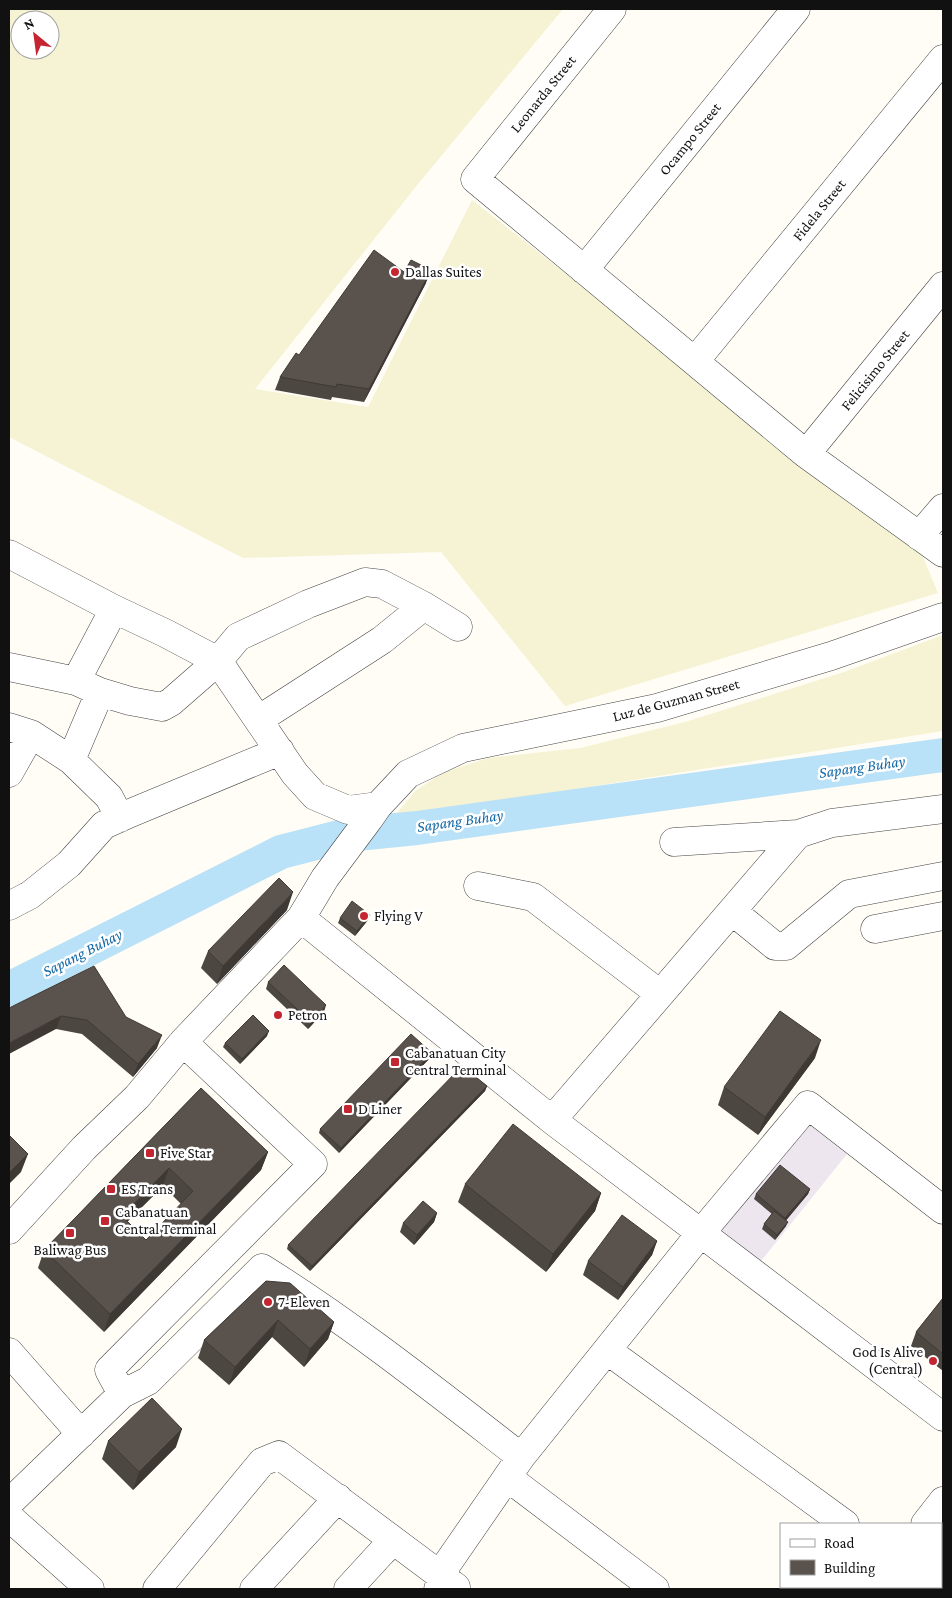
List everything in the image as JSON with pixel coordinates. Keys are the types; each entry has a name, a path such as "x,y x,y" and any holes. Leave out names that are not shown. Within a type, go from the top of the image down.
{"street":[{"name":"Leonarda Street","path":"584,270 475,179 612,9"},
{"name":"Ocampo Street","path":"584,270 796,9"},
{"name":"Fidela Street","path":"695,361 943,59"},
{"path":"584,270 806,454 943,553"},
{"name":"Felicisimo Street","path":"806,454 943,286"},
{"path":"919,536 943,508"},
{"path":"9,554 114,609 166,633 218,662 295,774 315,796 348,810 374,813"},
{"path":"9,667 76,681 100,692 130,701 162,707 171,702 218,662 238,637 308,604 365,582 382,584 424,606 458,627"},
{"path":"258,720 382,640 424,606"},
{"path":"76,681 114,609"},
{"name":"Luz de Guzman Street","path":"374,813 408,774 463,748 657,708 831,656 943,617"},
{"path":"71,760 100,692"},
{"path":"9,773 20,730 71,760 109,797 120,818"},
{"path":"9,906 30,896 68,864 104,825 280,751"},
{"path":"674,842 798,834 832,823 943,808"},
{"path":"9,1230 84,1148 137,1097 184,1042 301,918 325,878 374,813"},
{"path":"552,1120 798,834"},
{"path":"732,911 775,946 786,946 849,894 943,876"},
{"path":"478,886 533,897 660,994"},
{"path":"875,929 943,916"},
{"path":"301,918 552,1120 943,1417"},
{"path":"122,1394 109,1370 314,1164 184,1042"},
{"path":"448,1586 445,1567 514,1467 700,1234 808,1105 943,1210"},
{"path":"9,1503 122,1394 148,1381 262,1268 304,1294 389,1356 655,1589"},
{"path":"608,1351 844,1523"},
{"path":"9,1352 81,1434"},
{"path":"157,1589 262,1462 279,1456 394,1541 448,1586"},
{"path":"254,1589 338,1498"},
{"path":"9,1517 90,1589"},
{"path":"348,1589 394,1541"}],"shaded area":[{"path":"9,9 563,9 418,184 255,389 368,407 472,200 921,552 938,593 565,706 441,552 243,558 9,437"},
{"path":"943,635 943,731 393,818 415,791 444,772 488,758 580,748 685,722 844,672"},
{"path":"806,1122 847,1154 761,1261 720,1229"}],"building":[{"path":"374,250 404,272 411,260 431,270 369,389 337,384 336,387 280,377 296,353 299,355"},
{"path":"279,878 293,892 223,966 208,951"},
{"path":"352,901 370,915 357,931 340,918"},
{"path":"284,965 326,1005 311,1022 268,982"},
{"path":"94,966 126,1017 162,1035 138,1064 87,1020 61,1016 9,1043 9,1008"},
{"path":"780,1011 821,1040 765,1117 724,1087"},
{"path":"253,1015 269,1031 242,1059 225,1043"},
{"path":"411,1034 432,1053 341,1148 320,1129"},
{"path":"462,1066 487,1086 312,1266 288,1245"},
{"name":"Cabanatuan Central Terminal","path":"201,1088 268,1152 110,1314 44,1250","holes":["169,1168 193,1191 146,1240 122,1216"]},
{"path":"513,1124 601,1193 553,1254 465,1184"},
{"path":"9,1135 28,1154 9,1173"},
{"path":"780,1165 810,1189 785,1218 756,1194"},
{"path":"423,1201 437,1213 417,1235 403,1223"},
{"path":"774,1211 788,1222 777,1235 764,1224"},
{"path":"622,1215 657,1241 623,1287 588,1261"},
{"path":"266,1281 290,1283 334,1322 310,1349 278,1320 235,1367 204,1340"},
{"path":"943,1298 943,1354 916,1332"},
{"path":"152,1398 182,1429 139,1472 108,1441"}],"waterway":[{"name":"Sapang Buhay","path":"9,989 281,852 347,835 417,828 943,755"}],"place":[{"name":"Dallas Suites","path":"395,272"},
{"name":"Flying V","path":"364,916"},
{"name":"Petron","path":"278,1015"},
{"name":"Cabanatuan City Central Terminal","path":"395,1062"},
{"name":"D Liner","path":"348,1109"},
{"name":"Five Star","path":"150,1153"},
{"name":"ES Trans","path":"111,1189"},
{"name":"Cabanatuan Central Terminal","path":"105,1221"},
{"name":"Baliwag Bus","path":"70,1233"},
{"name":"7-Eleven","path":"268,1302"},
{"name":"God Is Alive (Central)","path":"933,1361"}]}
